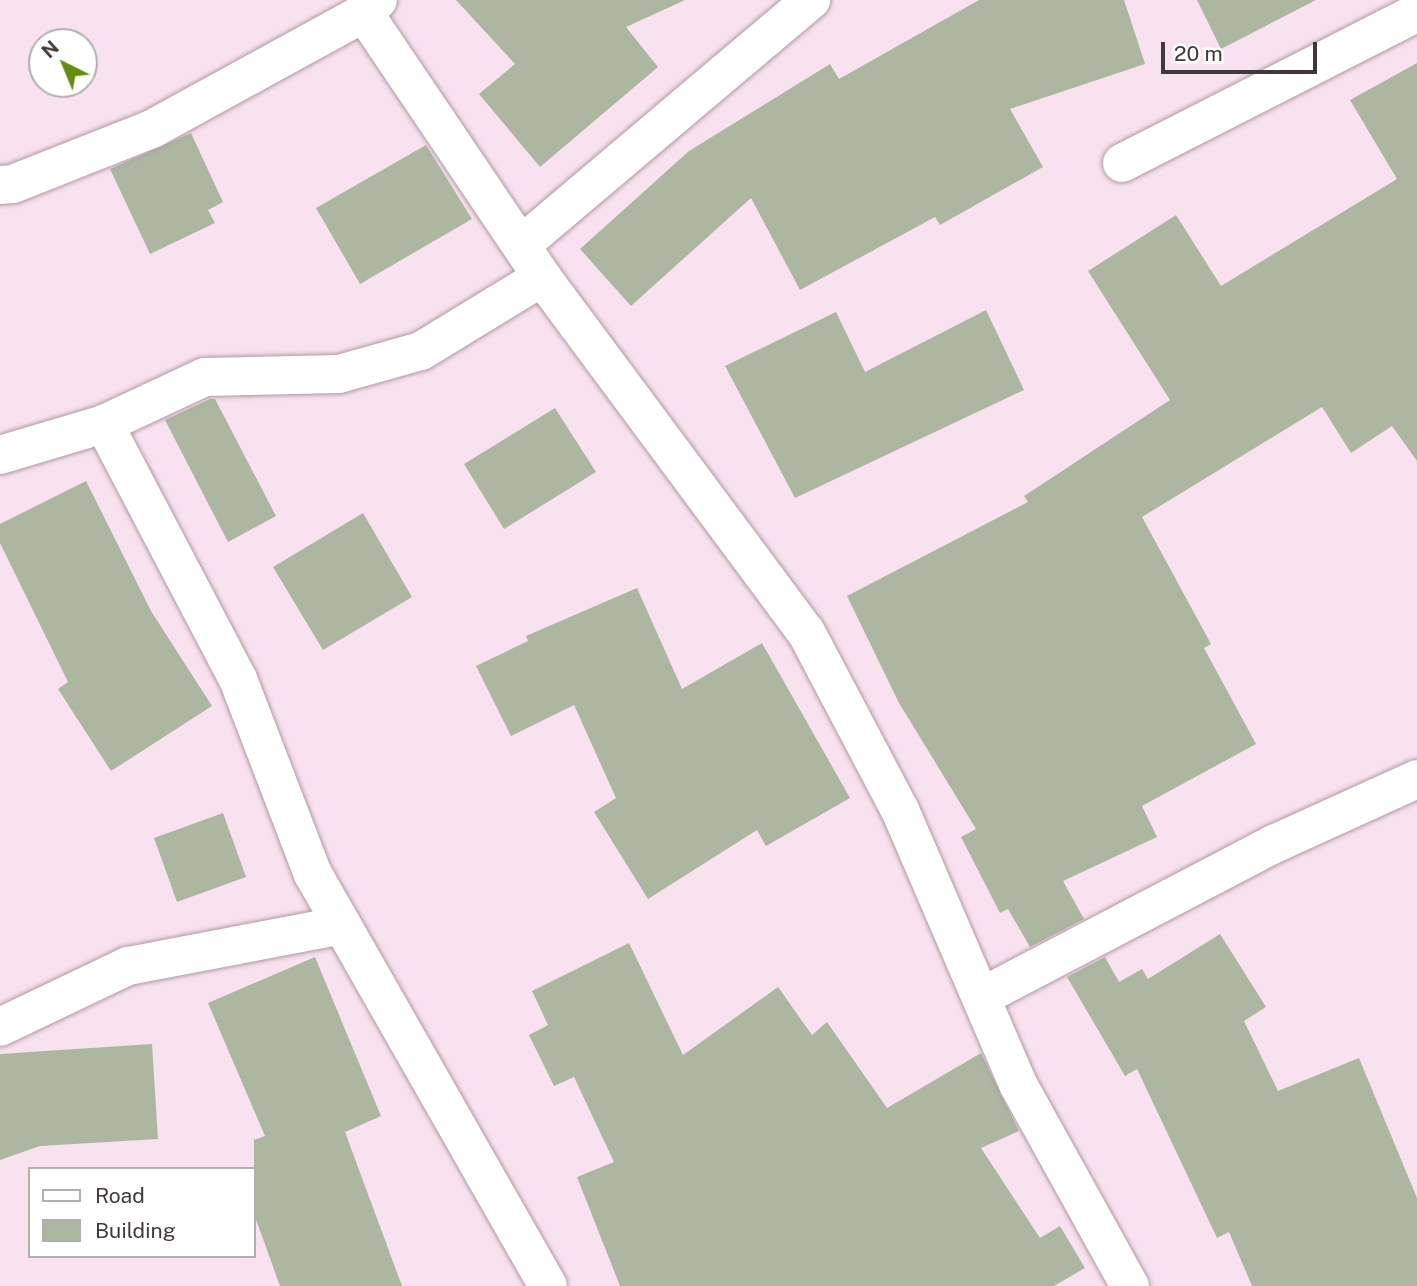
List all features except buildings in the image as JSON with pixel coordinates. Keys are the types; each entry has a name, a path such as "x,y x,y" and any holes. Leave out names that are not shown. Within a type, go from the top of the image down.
{"street":[{"path":"521,245 811,0"},
{"path":"0,185 13,184 152,129 371,7 542,277 806,632 900,810 1019,1086 1122,1284"},
{"path":"1122,163 1417,13"},
{"path":"0,456 104,424 205,377 339,374 421,351 542,277"},
{"path":"104,424 238,679 313,874 548,1286"},
{"path":"981,997 1274,844 1417,779"},
{"path":"0,1027 128,966 342,925"}]}
